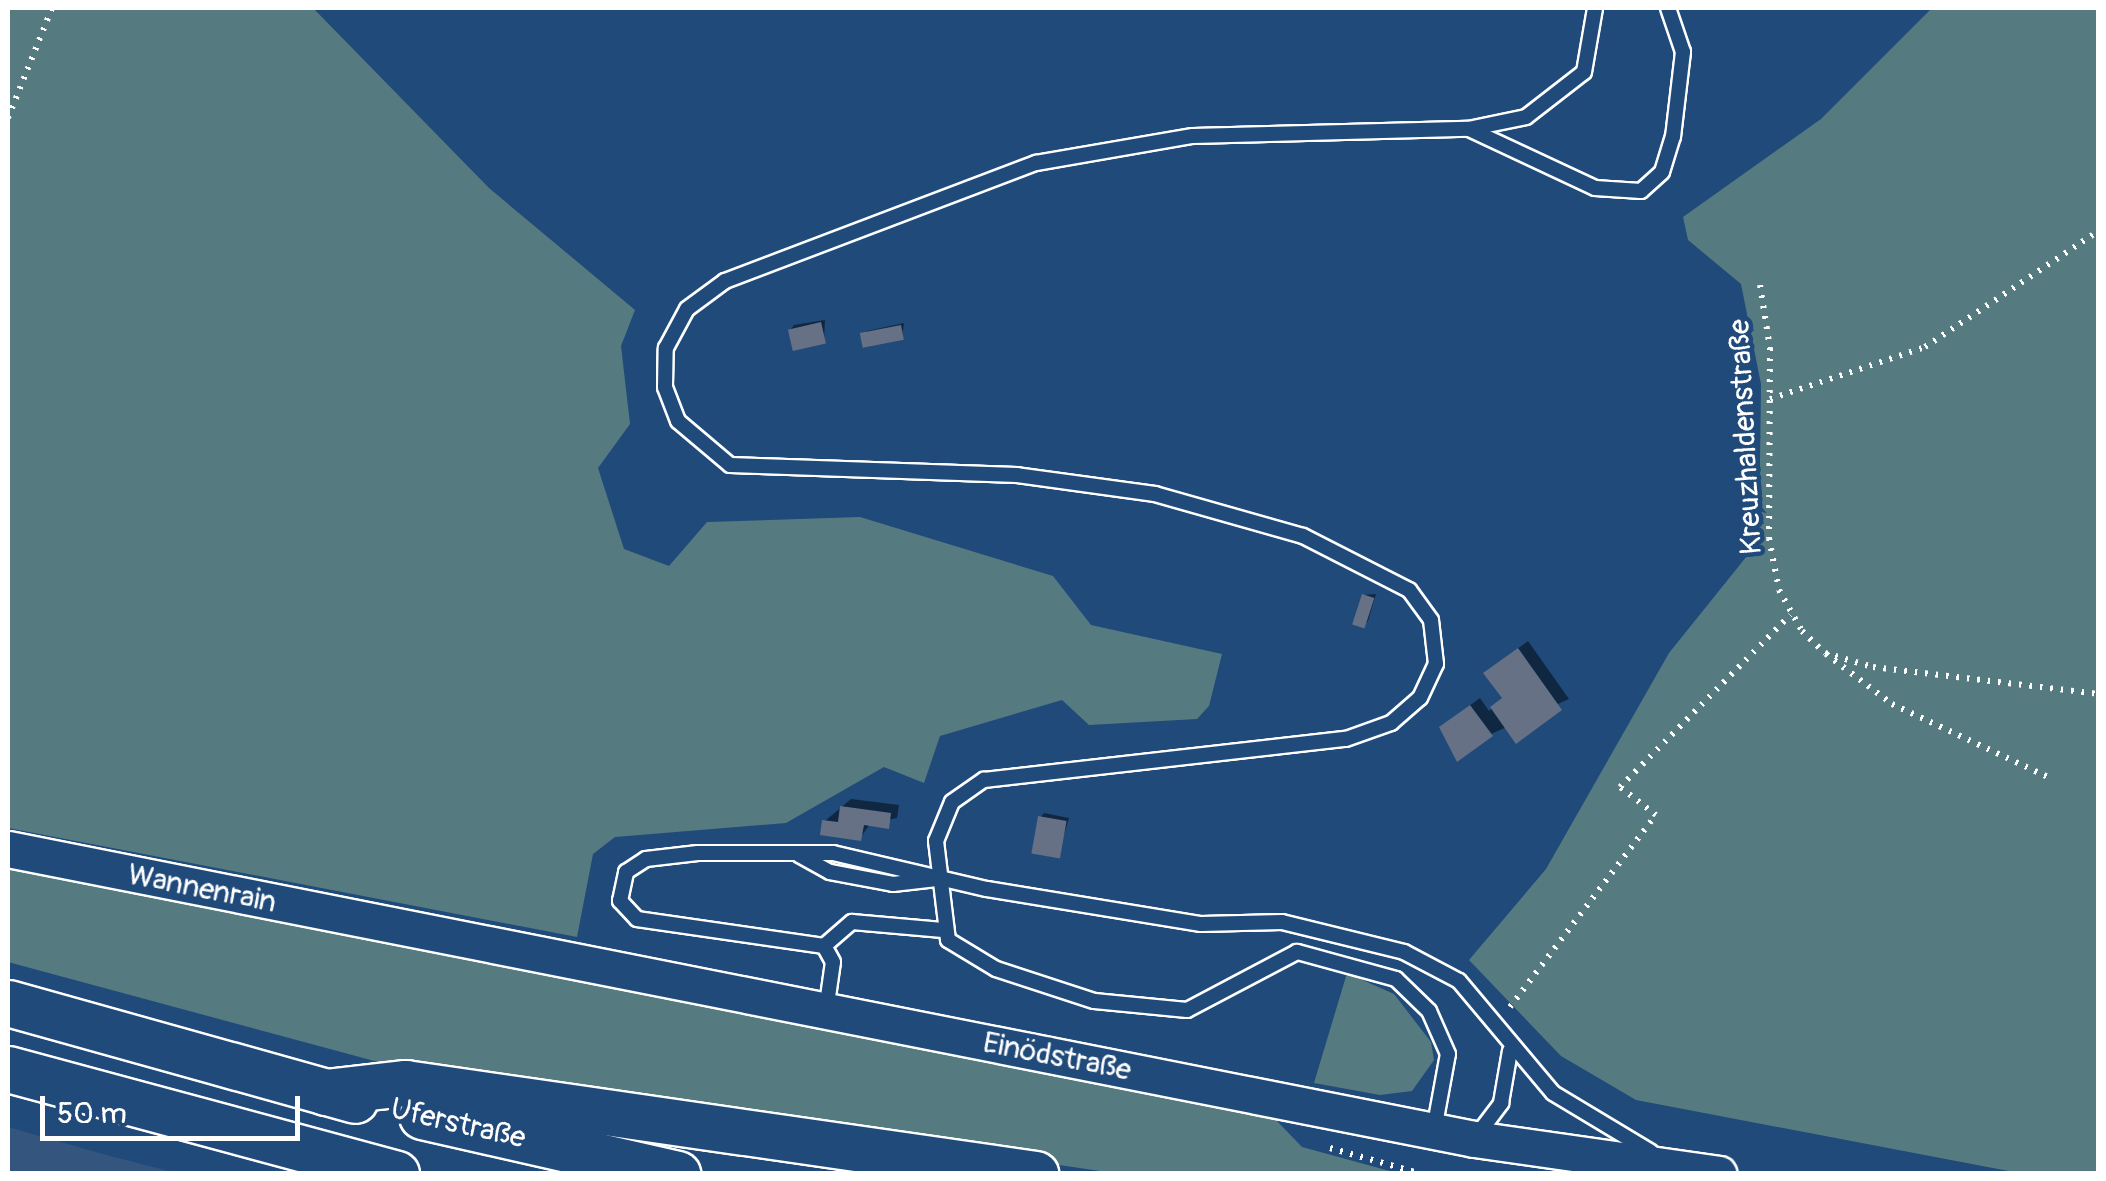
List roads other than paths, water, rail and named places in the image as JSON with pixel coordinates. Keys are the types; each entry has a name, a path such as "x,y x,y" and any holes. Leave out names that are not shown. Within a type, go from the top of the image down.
{"highway":[{"name":"Uferstraße","path":"8,1003 325,1092 678,1174"},
{"name":"Uferstraße","path":"8,1069 352,1167 396,1174"},
{"path":"325,1092 404,1083 1035,1174"}],"street":[{"name":"Wannenrain","path":"8,849 396,927"},
{"name":"Einödstraße","path":"396,927 1474,1139 1719,1174"}],"lane":[{"path":"943,930 940,820 984,780 1346,739 1391,723 1432,676 1432,620 1409,590 1367,563 1187,501 1017,475 730,465 694,443 668,399 666,348 687,309 724,281 826,238 1067,156 1240,132 1468,129 1526,117 1565,94 1590,60 1595,8"},
{"path":"1468,129 1596,188 1641,190 1662,172 1673,137 1683,52 1668,8"},
{"path":"1434,1131 1448,1078 1444,1040 1409,988 1366,966 1298,952 1198,1007 1129,1009 983,964 943,930 852,922 824,946 637,919 620,901 626,872 646,859 793,852 1170,920 1282,922 1404,952 1459,981 1510,1051 1577,1110 1681,1169"},
{"path":"824,946 833,962 826,1012"},
{"path":"1474,1139 1500,1103 1510,1051"}]}
